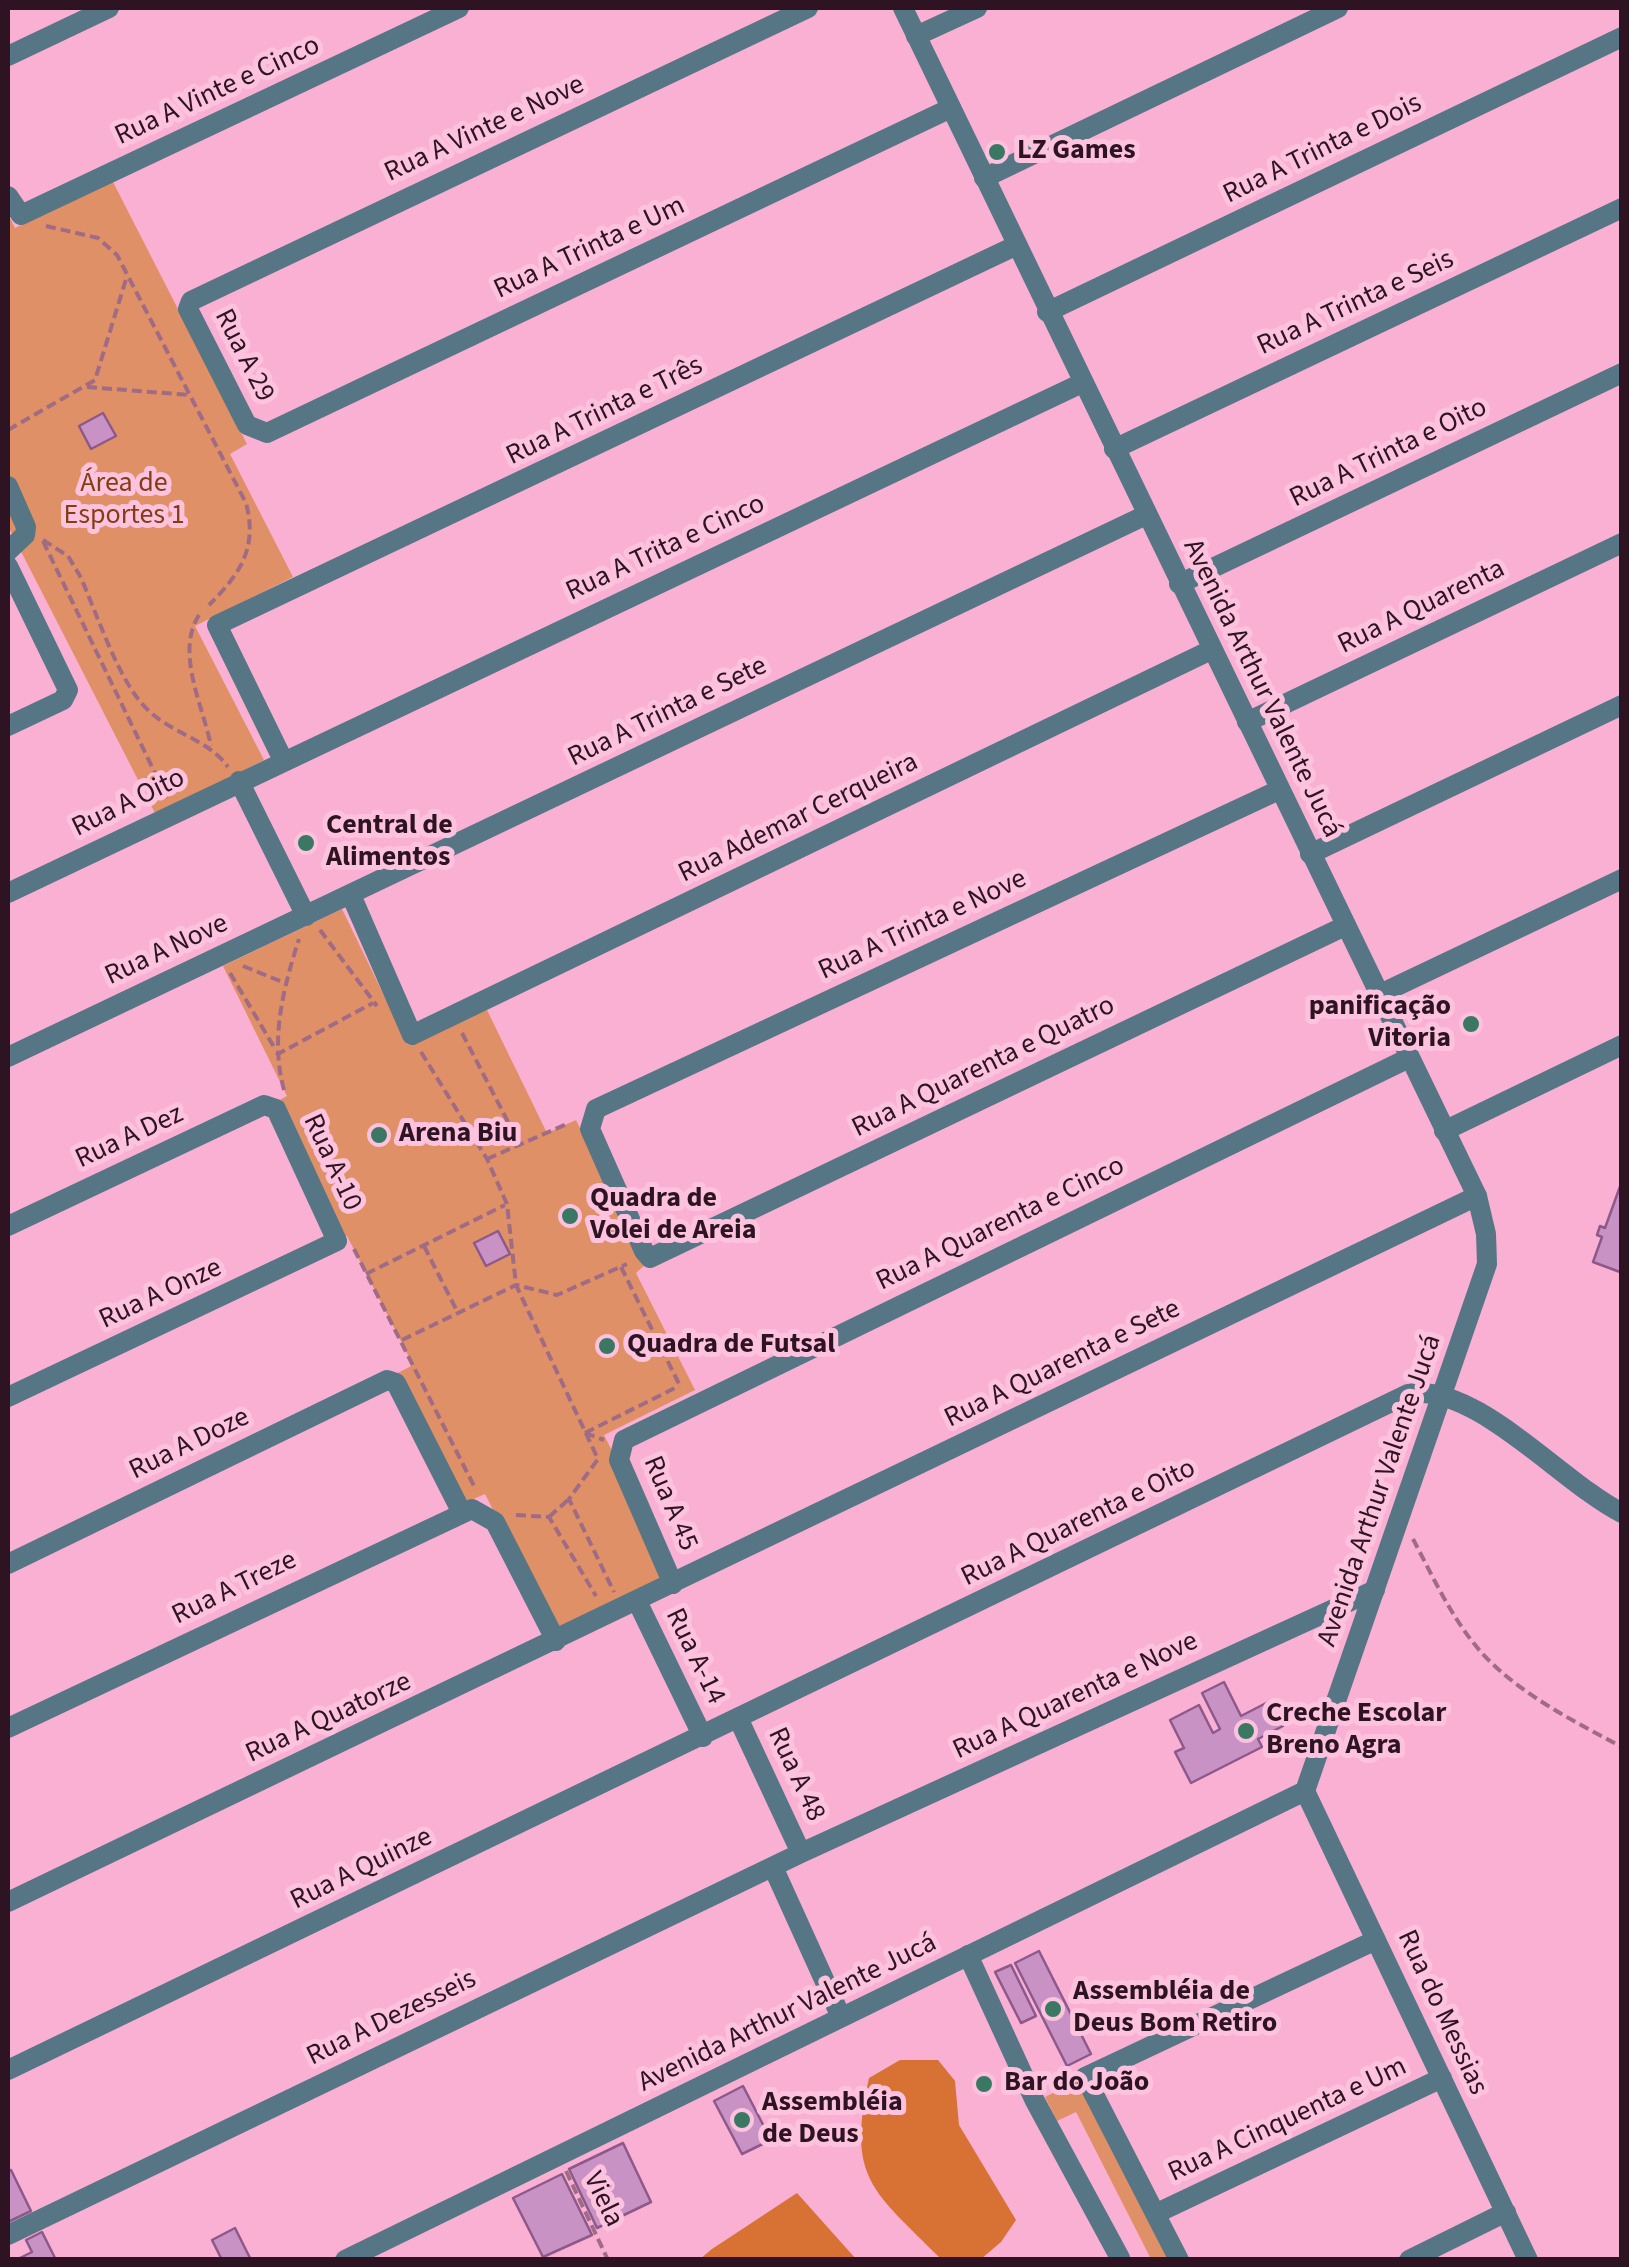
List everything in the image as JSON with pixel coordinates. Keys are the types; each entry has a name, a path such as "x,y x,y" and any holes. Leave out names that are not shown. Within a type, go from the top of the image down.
{"street":[{"path":"8,56 110,8"},
{"name":"Rua A Vinte e Cinco","path":"8,196 21,215 459,8"},
{"name":"Rua A Vinte e Nove","path":"188,304 808,8"},
{"name":"Avenida Arthur Valente Jucá","path":"346,2260 1305,1791 1445,1396 1487,1264 1486,1234 1477,1196 902,8"},
{"path":"916,36 977,8"},
{"path":"984,178 1338,8"},
{"name":"Rua A Trinta e Dois","path":"1047,312 1622,37"},
{"name":"Rua A Trinta e Um","path":"253,430 267,434 951,108"},
{"name":"Rua A Trinta e Seis","path":"1114,450 1622,208"},
{"name":"Rua A Trinta e Três","path":"279,762 217,626 1016,246"},
{"name":"Rua A 29","path":"188,304 253,430"},
{"name":"Rua A Trinta e Oito","path":"1179,584 1622,373"},
{"name":"Rua A Trita e Cinco","path":"279,762 1082,383"},
{"path":"8,486 26,527 25,536 8,551"},
{"name":"Rua A Trinta e Sete","path":"351,895 1146,515"},
{"name":"Rua A Quarenta","path":"1246,722 1622,542"},
{"path":"8,566 68,690 63,700 8,726"},
{"name":"Rua Ademar Cerqueira","path":"410,1034 454,1017 1212,650"},
{"path":"1310,854 1622,705"},
{"name":"Rua A Oito","path":"8,893 279,762"},
{"path":"238,781 306,916"},
{"name":"Rua A Trinta e Nove","path":"591,1114 1279,790"},
{"path":"1378,995 1622,879"},
{"path":"351,895 410,1034"},
{"name":"Rua A Nove","path":"8,1057 351,895"},
{"name":"Rua A Quarenta e Quatro","path":"646,1256 650,1258 1345,926"},
{"path":"1444,1131 1622,1044"},
{"name":"Rua A Quarenta e Cinco","path":"619,1446 690,1406 1409,1058"},
{"name":"Rua A Dez","path":"8,1226 264,1105 282,1107"},
{"name":"Rua A-10","path":"282,1107 343,1240"},
{"path":"591,1114 590,1129 646,1256"},
{"name":"Rua A Quarenta e Sete","path":"673,1584 1477,1196"},
{"name":"Rua A Onze","path":"8,1397 343,1240"},
{"name":"Rua A Doze","path":"8,1564 387,1380 396,1383 461,1512"},
{"name":"Rua A Quarenta e Oito","path":"739,1720 1408,1394 1425,1390 1445,1396"},
{"path":"1445,1396 1473,1409 1622,1513"},
{"name":"Rua A 45","path":"619,1446 619,1460 673,1584"},
{"name":"Rua A Treze","path":"8,1728 461,1512 488,1514"},
{"path":"488,1514 556,1641"},
{"name":"Rua A Quatorze","path":"8,1902 673,1584"},
{"name":"Rua A Quarenta e Nove","path":"801,1853 1375,1590"},
{"name":"Rua A-14","path":"623,1609 703,1737"},
{"name":"Rua A Quinze","path":"8,2070 739,1720"},
{"name":"Rua A 48","path":"739,1720 801,1853"},
{"name":"Rua do Messias","path":"1305,1791 1528,2260"},
{"name":"Rua A Dezesseis","path":"8,2236 801,1853"},
{"path":"773,1867 841,2017"},
{"path":"1179,2260 1085,2077 1376,1940"},
{"path":"968,1955 1035,2101 1120,2258"},
{"name":"Rua A Cinquenta e Um","path":"1157,2213 1442,2078"},
{"path":"1409,2260 1506,2212"}],"path":[{"path":"36,224 98,238 110,246 246,502 250,549 240,572 196,618 187,640 211,746 238,781"},
{"path":"8,430 88,387 102,366 127,274"},
{"path":"88,387 190,395"},
{"path":"174,812 43,540 68,556 145,708 186,738 211,746"},
{"path":"282,1107 275,1053 285,983 306,916 340,950 374,1003 410,1034 487,1159 507,1204 516,1285 598,1459 549,1517 488,1514 402,1340 343,1240"},
{"path":"220,956 285,983"},
{"path":"220,956 275,1053"},
{"path":"275,1053 374,1003"},
{"path":"454,1017 520,1144"},
{"path":"487,1159 591,1114"},
{"path":"366,1274 507,1204"},
{"path":"423,1246 458,1313"},
{"path":"402,1340 516,1285 557,1295 646,1256"},
{"path":"621,1267 690,1406"},
{"path":"585,1433 680,1386"},
{"path":"568,1499 623,1609"},
{"path":"549,1517 623,1609"},
{"path":"1402,1517 1445,1600 1479,1650 1511,1682 1622,1746"},
{"name":"Viela","path":"559,2158 608,2260"}],"green space":[{"name":"Área de Esportes 1","path":"112,180 247,444 230,454 293,577 195,626 264,760 156,815 8,526 8,214 15,228"},
{"path":"342,909 408,1045 486,1008 547,1133 576,1120 646,1264 636,1273 695,1390 604,1435 676,1577 557,1636 485,1494 464,1503 398,1373 413,1365 347,1236 333,1237 269,1106 287,1096 223,966"},
{"path":"1085,2077 1178,2259 1151,2259 1076,2112 1057,2121 1045,2097"}],"shaded area":[{"path":"900,2060 938,2060 955,2081 959,2125 1016,2220 1001,2242 981,2259 941,2259 898,2216 871,2181 861,2140 869,2078"},
{"path":"797,2193 856,2259 700,2259 712,2249"}],"building":[{"path":"103,413 116,436 91,449 79,426"},
{"path":"1622,1181 1620,1272 1593,1262 1602,1237 1597,1235 1600,1226 1605,1228"},
{"path":"498,1231 510,1254 486,1266 474,1243"},
{"name":"Creche Escolar Breno Agra","path":"1224,1682 1241,1716 1270,1701 1283,1726 1258,1739 1262,1747 1191,1783 1175,1752 1184,1748 1170,1720 1199,1705 1213,1733 1220,1729 1202,1693"},
{"name":"Assembléia de Deus Bom Retiro","path":"1039,1951 1091,2054 1067,2066 1015,1963"},
{"path":"1011,1965 1036,2016 1021,2023 995,1972"},
{"name":"Assembléia de Deus","path":"743,2086 771,2140 742,2154 714,2101"},
{"path":"623,2143 651,2202 597,2228 569,2169"},
{"path":"11,2170 31,2211 8,2222 8,2172"},
{"path":"562,2174 592,2235 543,2257 513,2198"},
{"path":"235,2228 251,2260 222,2260 212,2240"},
{"path":"42,2232 56,2260 16,2260 32,2252 26,2240"}],"place":[{"name":"LZ Games","path":"997,152"},
{"name":"Central de Alimentos","path":"306,843"},
{"name":"panificação Vitoria","path":"1471,1024"},
{"name":"Arena Biu","path":"379,1135"},
{"name":"Quadra de Volei de Areia","path":"570,1216"},
{"name":"Quadra de Futsal","path":"607,1346"},
{"name":"Creche Escolar Breno Agra","path":"1246,1731"},
{"name":"Assembléia de Deus Bom Retiro","path":"1053,2009"},
{"name":"Bar do João","path":"984,2084"},
{"name":"Assembléia de Deus","path":"742,2120"}]}
